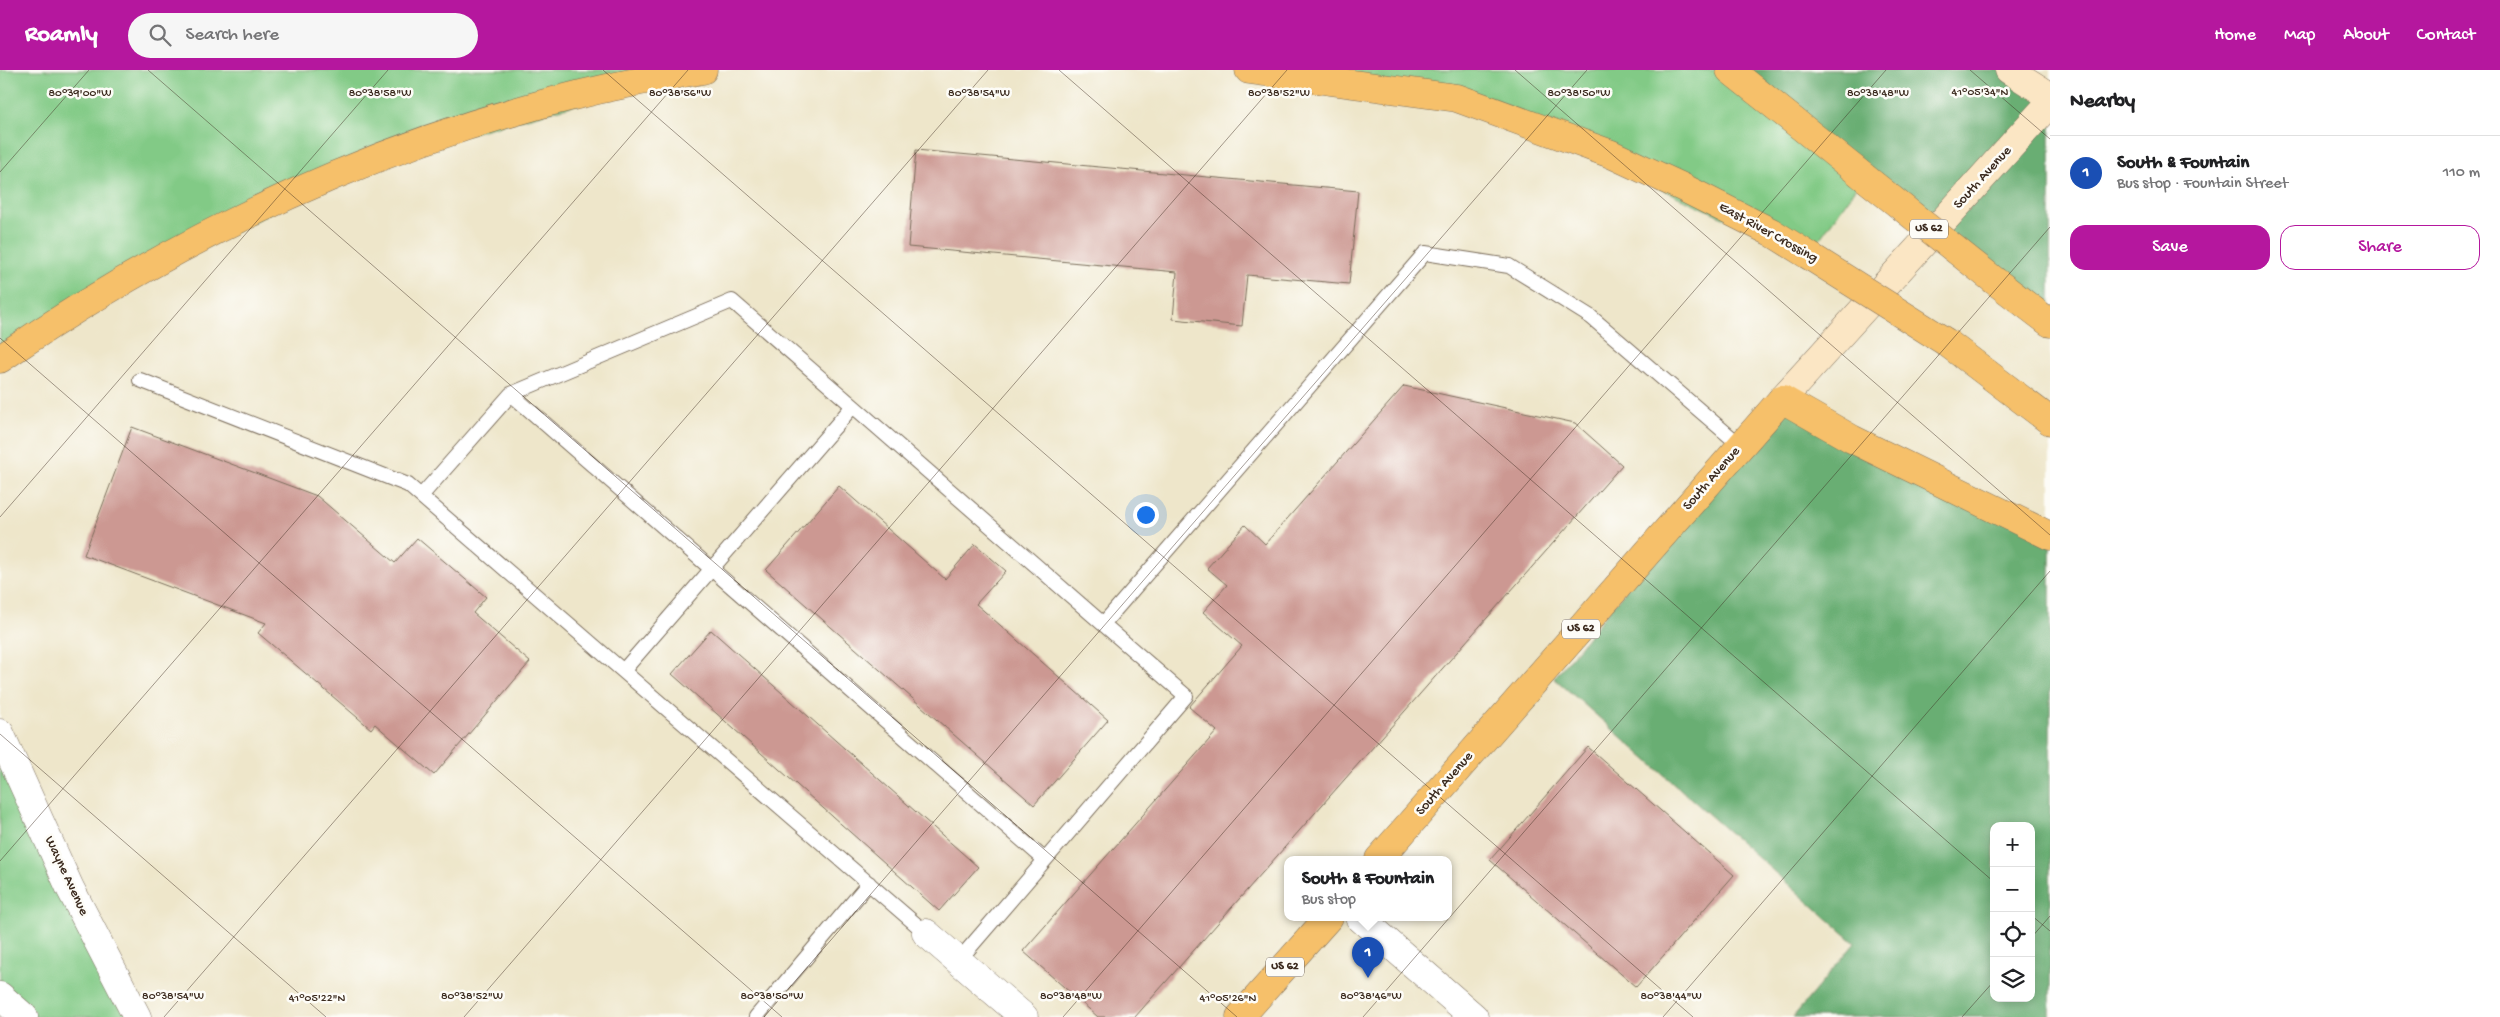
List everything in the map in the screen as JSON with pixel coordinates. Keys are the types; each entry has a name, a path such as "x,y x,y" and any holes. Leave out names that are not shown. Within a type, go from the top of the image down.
{"main road":[{"path":"0,360 37,334 165,256 234,221 362,163 445,132 552,100 655,77 703,70"},
{"name":"East River Crossing","path":"1249,70 1457,98 1620,158 1753,223 1808,255 1946,342 2050,421"},
{"path":"1716,70 1755,90"},
{"path":"1730,70 1755,90"},
{"path":"2009,70 2050,96"},
{"path":"2028,70 2050,96"},
{"name":"US 62","path":"1755,90 2050,323"},
{"name":"South Avenue","path":"1382,856 1782,399 2050,103"},
{"path":"1782,399 1852,439 2050,536"},
{"name":"US 62","path":"1240,1017 1325,921"}],"street":[{"name":"Wayne Avenue","path":"0,733 70,888 138,1017"},
{"path":"1363,921 1474,1017"},
{"path":"926,933 1024,1017"},
{"path":"0,996 24,1017"}],"lane":[{"path":"1104,624 1425,253 1510,266 1591,317 1741,446"},
{"path":"421,496 511,394 732,301 1186,696 958,960"},
{"path":"140,380 408,485 926,933"},
{"path":"511,394 1045,860"},
{"path":"623,671 853,406"},
{"path":"756,1017 869,883"}],"green space":[{"path":"0,70 703,70 362,163 0,359"},
{"path":"1249,70 1730,70 1864,177 1808,255 1457,98"},
{"path":"1730,70 2009,70 2050,96 2050,323"},
{"path":"1782,399 2050,536 2050,1017 1793,1017 1855,943 1554,678"},
{"path":"0,733 137,1017 24,1017 0,996"}],"building":[{"path":"916,150 1358,191 1349,284 1247,275 1242,326 1173,319 1177,272 908,247"},
{"path":"1404,386 1575,423 1622,465 1135,1017 1098,1017 1023,951 1217,731 1189,707 1242,646 1203,612 1227,585 1207,568 1245,525 1265,544"},
{"path":"132,427 317,496 395,563 417,538 486,597 473,613 530,662 434,775 375,724 371,729 258,633 266,623 84,555"},
{"path":"839,486 945,579 975,544 1006,571 976,604 1108,720 1034,805 766,570"},
{"path":"711,630 978,867 939,911 672,674"},
{"path":"1588,747 1734,875 1636,987 1490,860"}],"place":[{"name":"South & Fountain","path":"1368,978"}]}
